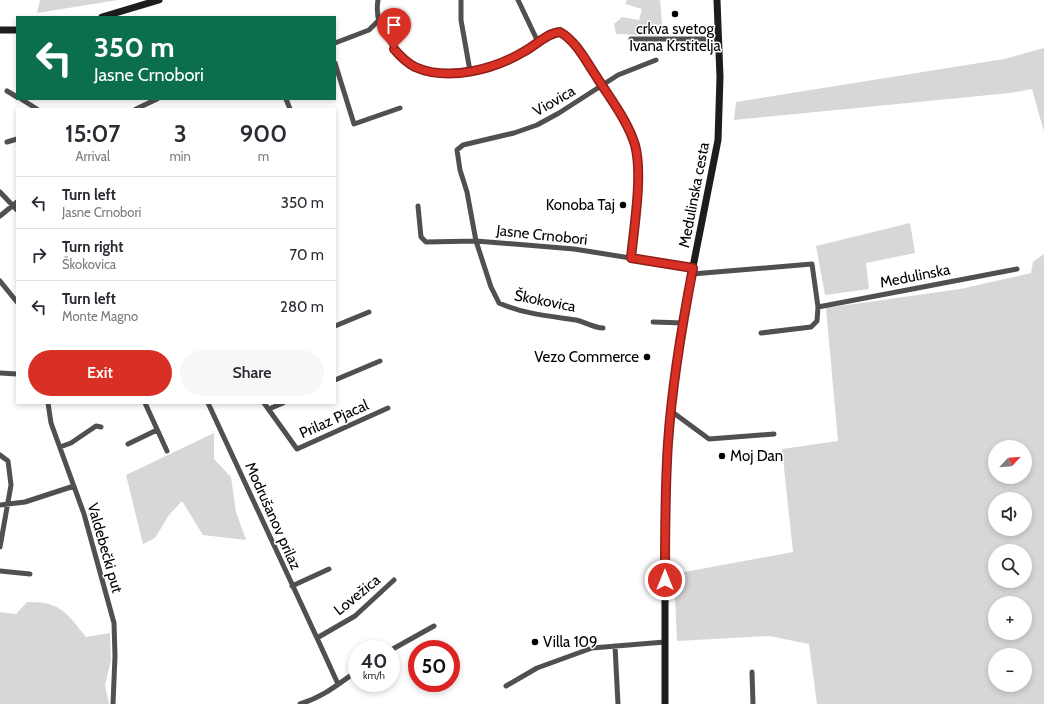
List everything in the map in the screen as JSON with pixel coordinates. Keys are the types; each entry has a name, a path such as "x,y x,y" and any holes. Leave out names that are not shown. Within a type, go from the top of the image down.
{"main road":[{"path":"105,16 159,0"},
{"name":"Medulinska cesta","path":"665,704 666,487 671,411 692,271 718,140 720,112 717,0"},
{"path":"0,26 15,30"},
{"path":"0,30 15,30"}],"street":[{"path":"378,0 378,21 394,49 414,67 433,72 470,71 506,61 538,42 560,32 570,40 581,54 624,122 636,152 638,166 631,258"},
{"path":"461,0 459,9 461,26 470,71"},
{"path":"518,0 538,42"},
{"path":"336,43 369,30 378,21"},
{"path":"631,39 719,39"},
{"name":"Viovica","path":"458,148 526,130 537,125 624,72 656,60"},
{"path":"336,66 354,124 400,108"},
{"path":"7,91 16,96"},
{"path":"23,100 35,108"},
{"path":"138,108 155,100"},
{"path":"7,142 16,139"},
{"name":"Škokovica","path":"458,148 460,170 468,192 476,241 491,287 499,303 518,310 546,317 576,320 590,323 598,328 603,328"},
{"path":"0,192 15,204 0,216"},
{"name":"Jasne Crnobori","path":"418,206 421,237 426,242 476,241 574,250 631,258 692,271"},
{"path":"692,271 812,264 818,307 817,321 811,327 761,333"},
{"name":"Medulinska","path":"818,307 1017,269"},
{"path":"0,281 16,301"},
{"path":"336,326 369,312"},
{"path":"653,322 684,323"},
{"path":"336,380 380,361"},
{"path":"0,373 16,374"},
{"name":"Valdebečki put","path":"48,404 51,423 84,514 114,623 115,656 113,704"},
{"path":"145,404 167,451"},
{"name":"Modrušanov prilaz","path":"208,404 317,638"},
{"name":"Prilaz Pjacal","path":"265,404 297,449 388,408"},
{"path":"269,409 281,404"},
{"path":"671,411 709,439 774,434"},
{"path":"60,447 71,443 96,426 101,427"},
{"path":"128,444 158,430"},
{"path":"0,455 8,461 11,485 0,547"},
{"path":"0,505 25,502 74,486"},
{"path":"292,586 329,569"},
{"path":"0,571 30,574"},
{"name":"Lovežica","path":"317,638 355,616 394,580"},
{"path":"400,645 434,626"},
{"path":"317,638 338,684"},
{"path":"506,686 537,668 592,648 666,642"},
{"path":"615,646 618,704"},
{"path":"752,672 754,704"},
{"path":"300,704 317,699 348,677"}],"shaded area":[{"path":"40,0 118,0 37,13"},
{"path":"627,0 660,0 662,24 659,36 616,34 614,24 622,17 639,20 642,9 625,4"},
{"path":"1044,48 1044,132 1032,89 1010,93 734,120 736,102 1004,59"},
{"path":"910,223 915,253 866,263 869,289 825,295 816,246"},
{"path":"1044,254 1044,704 817,704 809,644 769,636 677,641 674,574 793,552 782,449 838,441 826,308 960,289 1031,273 1033,262"},
{"path":"214,433 214,459 231,477 236,512 246,540 203,535 182,501 169,515 155,538 143,544 126,475"},
{"path":"27,602 47,604 62,610 86,637 110,633 111,660 105,685 109,704 0,704 0,612 16,614"}],"place":[{"name":"crkva svetog Ivana Krstitelja","path":"675,14"},
{"name":"Konoba Taj","path":"623,205"},
{"name":"Vezo Commerce","path":"647,357"},
{"name":"Moj Dan","path":"722,456"},
{"name":"Villa 109","path":"535,642"}],"route":[{"path":"394,49 414,67 433,72 463,72 484,68 506,61 538,42 557,32 560,32 570,40 581,54 624,122 634,145 638,166 631,258 693,268 677,362 668,443 665,518 665,580"}]}
